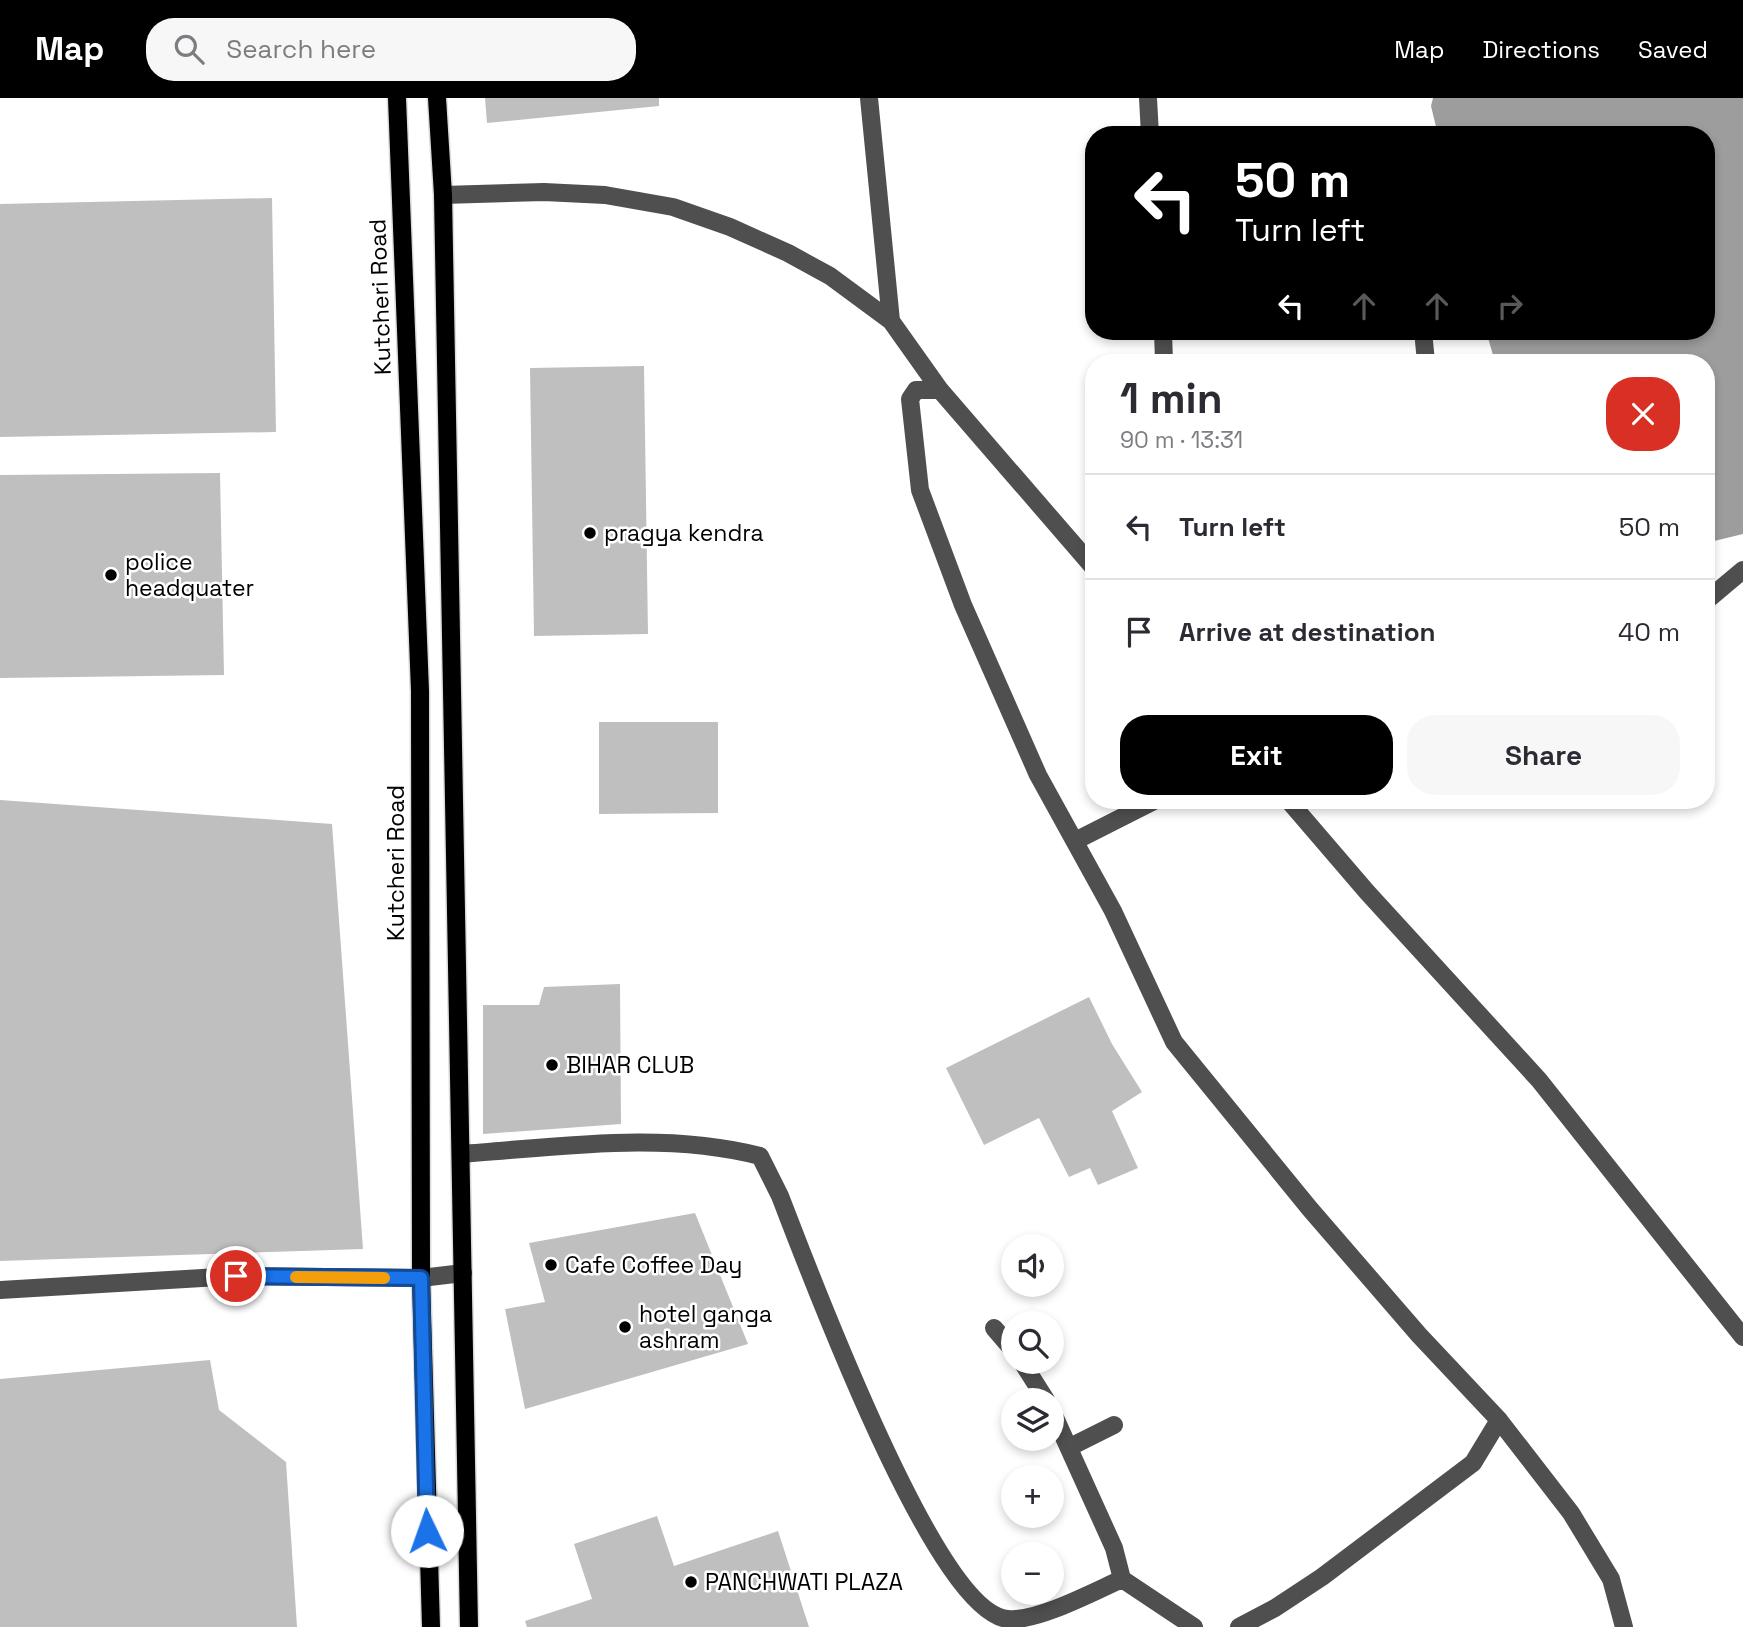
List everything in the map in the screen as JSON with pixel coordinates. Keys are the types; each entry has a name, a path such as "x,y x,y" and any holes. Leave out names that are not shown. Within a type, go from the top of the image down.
{"main road":[{"name":"Kutcheri Road","path":"397,98 420,691 421,1278 432,1627"},
{"path":"437,98 443,195 469,1627"}],"street":[{"path":"869,98 891,321"},
{"path":"1148,98 1150,126"},
{"path":"443,195 544,192 605,195 673,207 788,253 830,276 891,321 940,390 1085,558"},
{"path":"940,390 916,390 910,400 920,490 963,605 1038,775 1113,911 1174,1042 1310,1209 1419,1335 1499,1420 1571,1513 1611,1579 1625,1627"},
{"path":"1715,593 1743,570"},
{"path":"1075,841 1138,809"},
{"path":"1297,809 1367,892 1539,1080 1743,1336"},
{"path":"461,1154 664,1144 719,1145 760,1156 780,1196 885,1450 941,1552 970,1593 992,1614 1007,1623 1064,1605 1122,1579"},
{"path":"0,1290 236,1276 421,1278 463,1273"},
{"path":"995,1328 1001,1335"},
{"path":"1239,1627 1275,1608 1322,1577 1473,1463 1499,1420"},
{"path":"1070,1447 1114,1425"},
{"path":"1064,1435 1114,1548 1122,1579 1194,1627"}],"shaded area":[{"path":"1433,98 1743,98 1743,534 1715,541 1715,354 1493,354 1489,340 1715,340 1715,126 1436,126 1431,106"}],"building":[{"path":"485,98 659,98 659,106 487,123"},
{"path":"272,198 276,432 0,437 0,204"},
{"name":"pragya kendra","path":"644,366 648,634 534,636 530,368"},
{"name":"police headquater","path":"220,473 224,675 0,678 0,475"},
{"path":"599,722 718,722 718,813 599,814"},
{"path":"0,800 332,824 363,1249 0,1261"},
{"name":"BIHAR CLUB","path":"620,984 621,1124 483,1134 483,1005 539,1005 544,987"},
{"path":"1089,997 1112,1044 1142,1092 1112,1111 1138,1168 1098,1185 1090,1168 1069,1177 1039,1118 984,1145 946,1068"},
{"name":"hotel ganga ashram","path":"695,1213 748,1344 525,1409 505,1309 545,1302 529,1243"},
{"path":"210,1360 219,1410 286,1462 297,1627 0,1627 0,1379"},
{"name":"PANCHWATI PLAZA","path":"657,1516 674,1566 778,1531 809,1627 527,1627 525,1621 592,1599 574,1544"}],"slow traffic":[{"path":"296,1277 384,1278"}],"place":[{"name":"pragya kendra","path":"590,533"},
{"name":"police headquater","path":"111,575"},
{"name":"BIHAR CLUB","path":"552,1065"},
{"name":"Cafe Coffee Day","path":"551,1265"},
{"name":"hotel ganga ashram","path":"625,1327"},
{"name":"PANCHWATI PLAZA","path":"691,1582"}],"route":[{"path":"236,1276 421,1278 427,1531"}]}
